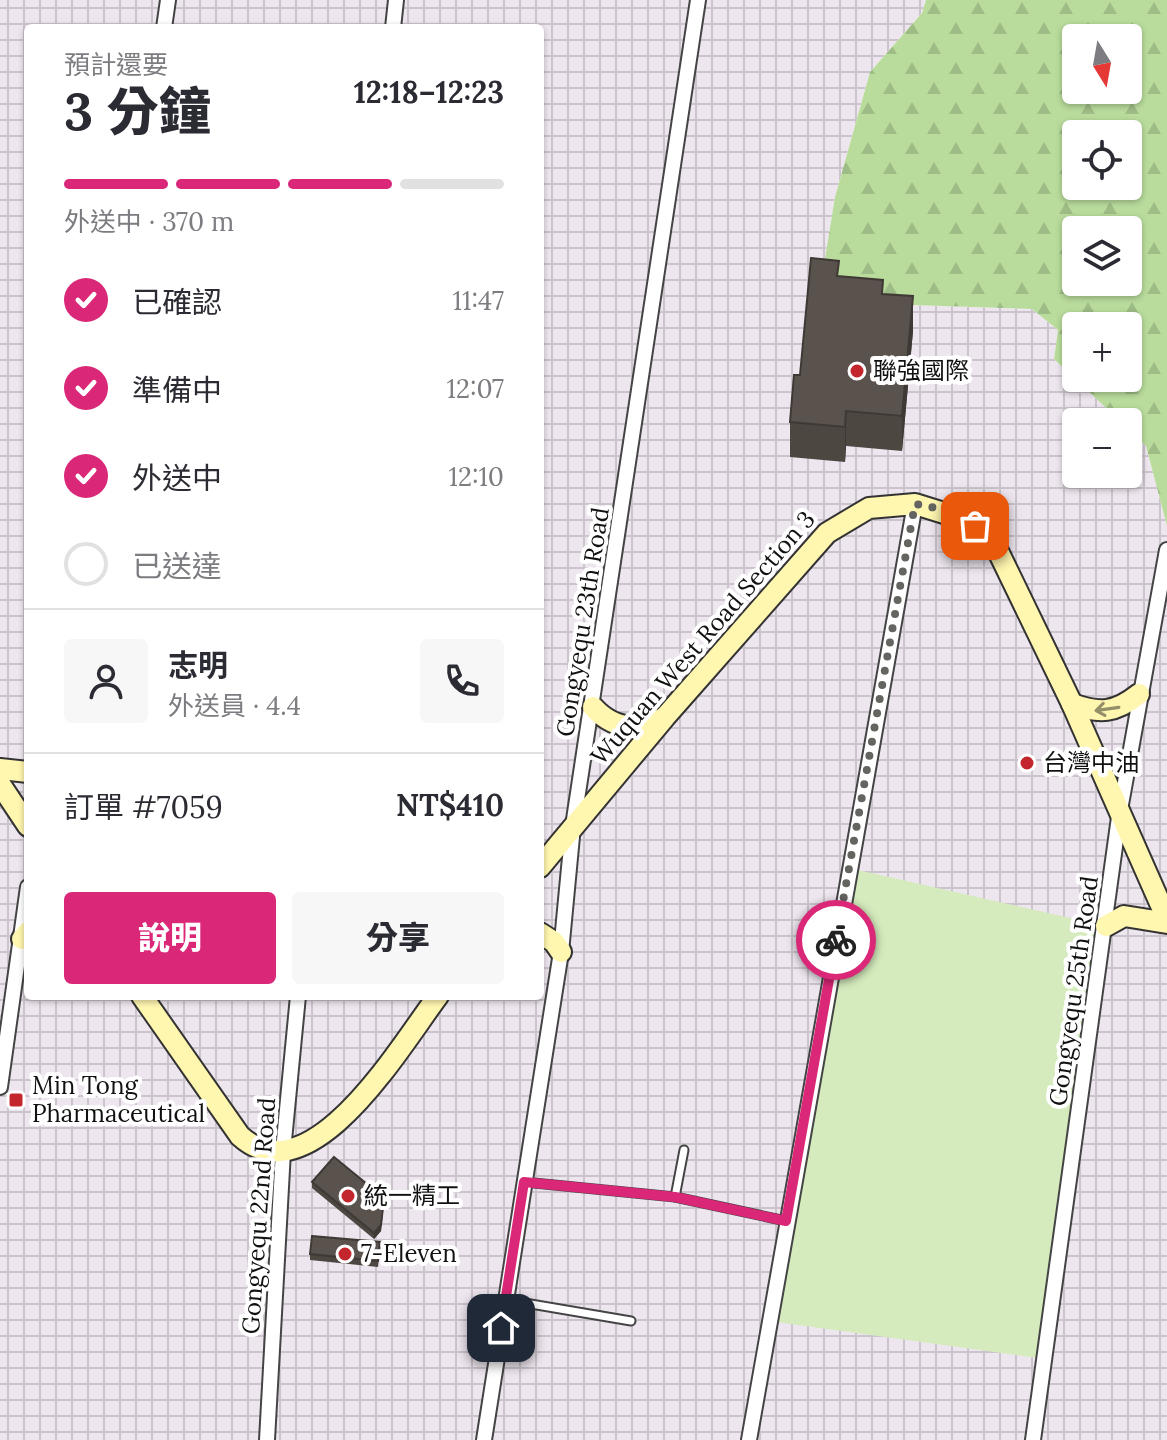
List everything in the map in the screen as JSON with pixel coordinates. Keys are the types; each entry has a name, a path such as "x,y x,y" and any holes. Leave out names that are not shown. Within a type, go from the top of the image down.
{"main road":[{"name":"Wuquan West Road Section 3","path":"544,862 813,547 838,524 869,508 915,504 960,518 997,549 1072,704 1167,921"},
{"path":"1072,704 1103,712 1114,711 1139,694"},
{"path":"593,707 616,724 633,727 650,725 665,717"},
{"path":"0,769 24,772"},
{"path":"0,784 24,820"},
{"path":"1106,926 1124,916 1167,921"},
{"path":"544,936 561,952"},
{"path":"145,1000 240,1136 260,1151 283,1151 315,1139 341,1123 435,1000"}],"street":[{"path":"165,24 168,0"},
{"path":"393,24 396,0"},
{"name":"Gongyequ 23th Road","path":"484,1440 561,952 573,826 698,0"},
{"path":"749,1440 915,504"},
{"name":"Gongyequ 25th Road","path":"1033,1440 1120,810 1167,550"},
{"path":"0,1087 24,942"},
{"name":"Gongyequ 22nd Road","path":"267,1440 283,1151 298,1000"}],"lane":[{"path":"675,1197 684,1150"},
{"path":"524,1182 675,1197 786,1221"},
{"path":"505,1300 631,1321"}],"shaded area":[{"path":"0,0 926,0 922,13 870,72 835,197 822,277 880,304 1032,309 1058,330 1054,359 1062,367 1062,392 1089,392 1106,408 1062,408 1062,488 1142,488 1142,442 1146,446 1167,526 1167,1440 0,1440"}],"green space":[{"path":"926,0 1167,0 1167,526 1146,446 1142,442 1142,408 1106,408 1089,392 1142,392 1142,312 1062,312 1062,367 1054,359 1058,330 1032,309 880,304 822,277 835,197 870,72 922,13"},
{"path":"849,868 1106,926 1045,1359 769,1321"}],"building":[{"name":"聯強國際","path":"811,258 839,261 837,276 883,280 882,294 913,296 902,416 846,411 845,427 790,422 794,375 800,375"},
{"name":"統一精工","path":"334,1157 384,1198 381,1225 374,1233 312,1182"},
{"name":"7-Eleven","path":"312,1236 380,1242 378,1261 310,1254"}],"way so far":[{"path":"836,940 915,504 941,509 975,526"}],"place":[{"name":"聯強國際","path":"857,371"},
{"name":"台灣中油","path":"1027,763"},
{"name":"Min Tong Pharmaceutical","path":"16,1100"},
{"name":"統一精工","path":"348,1196"},
{"name":"7-Eleven","path":"345,1254"}],"route":[{"path":"501,1328 524,1182 675,1197 786,1221 836,940"}]}
